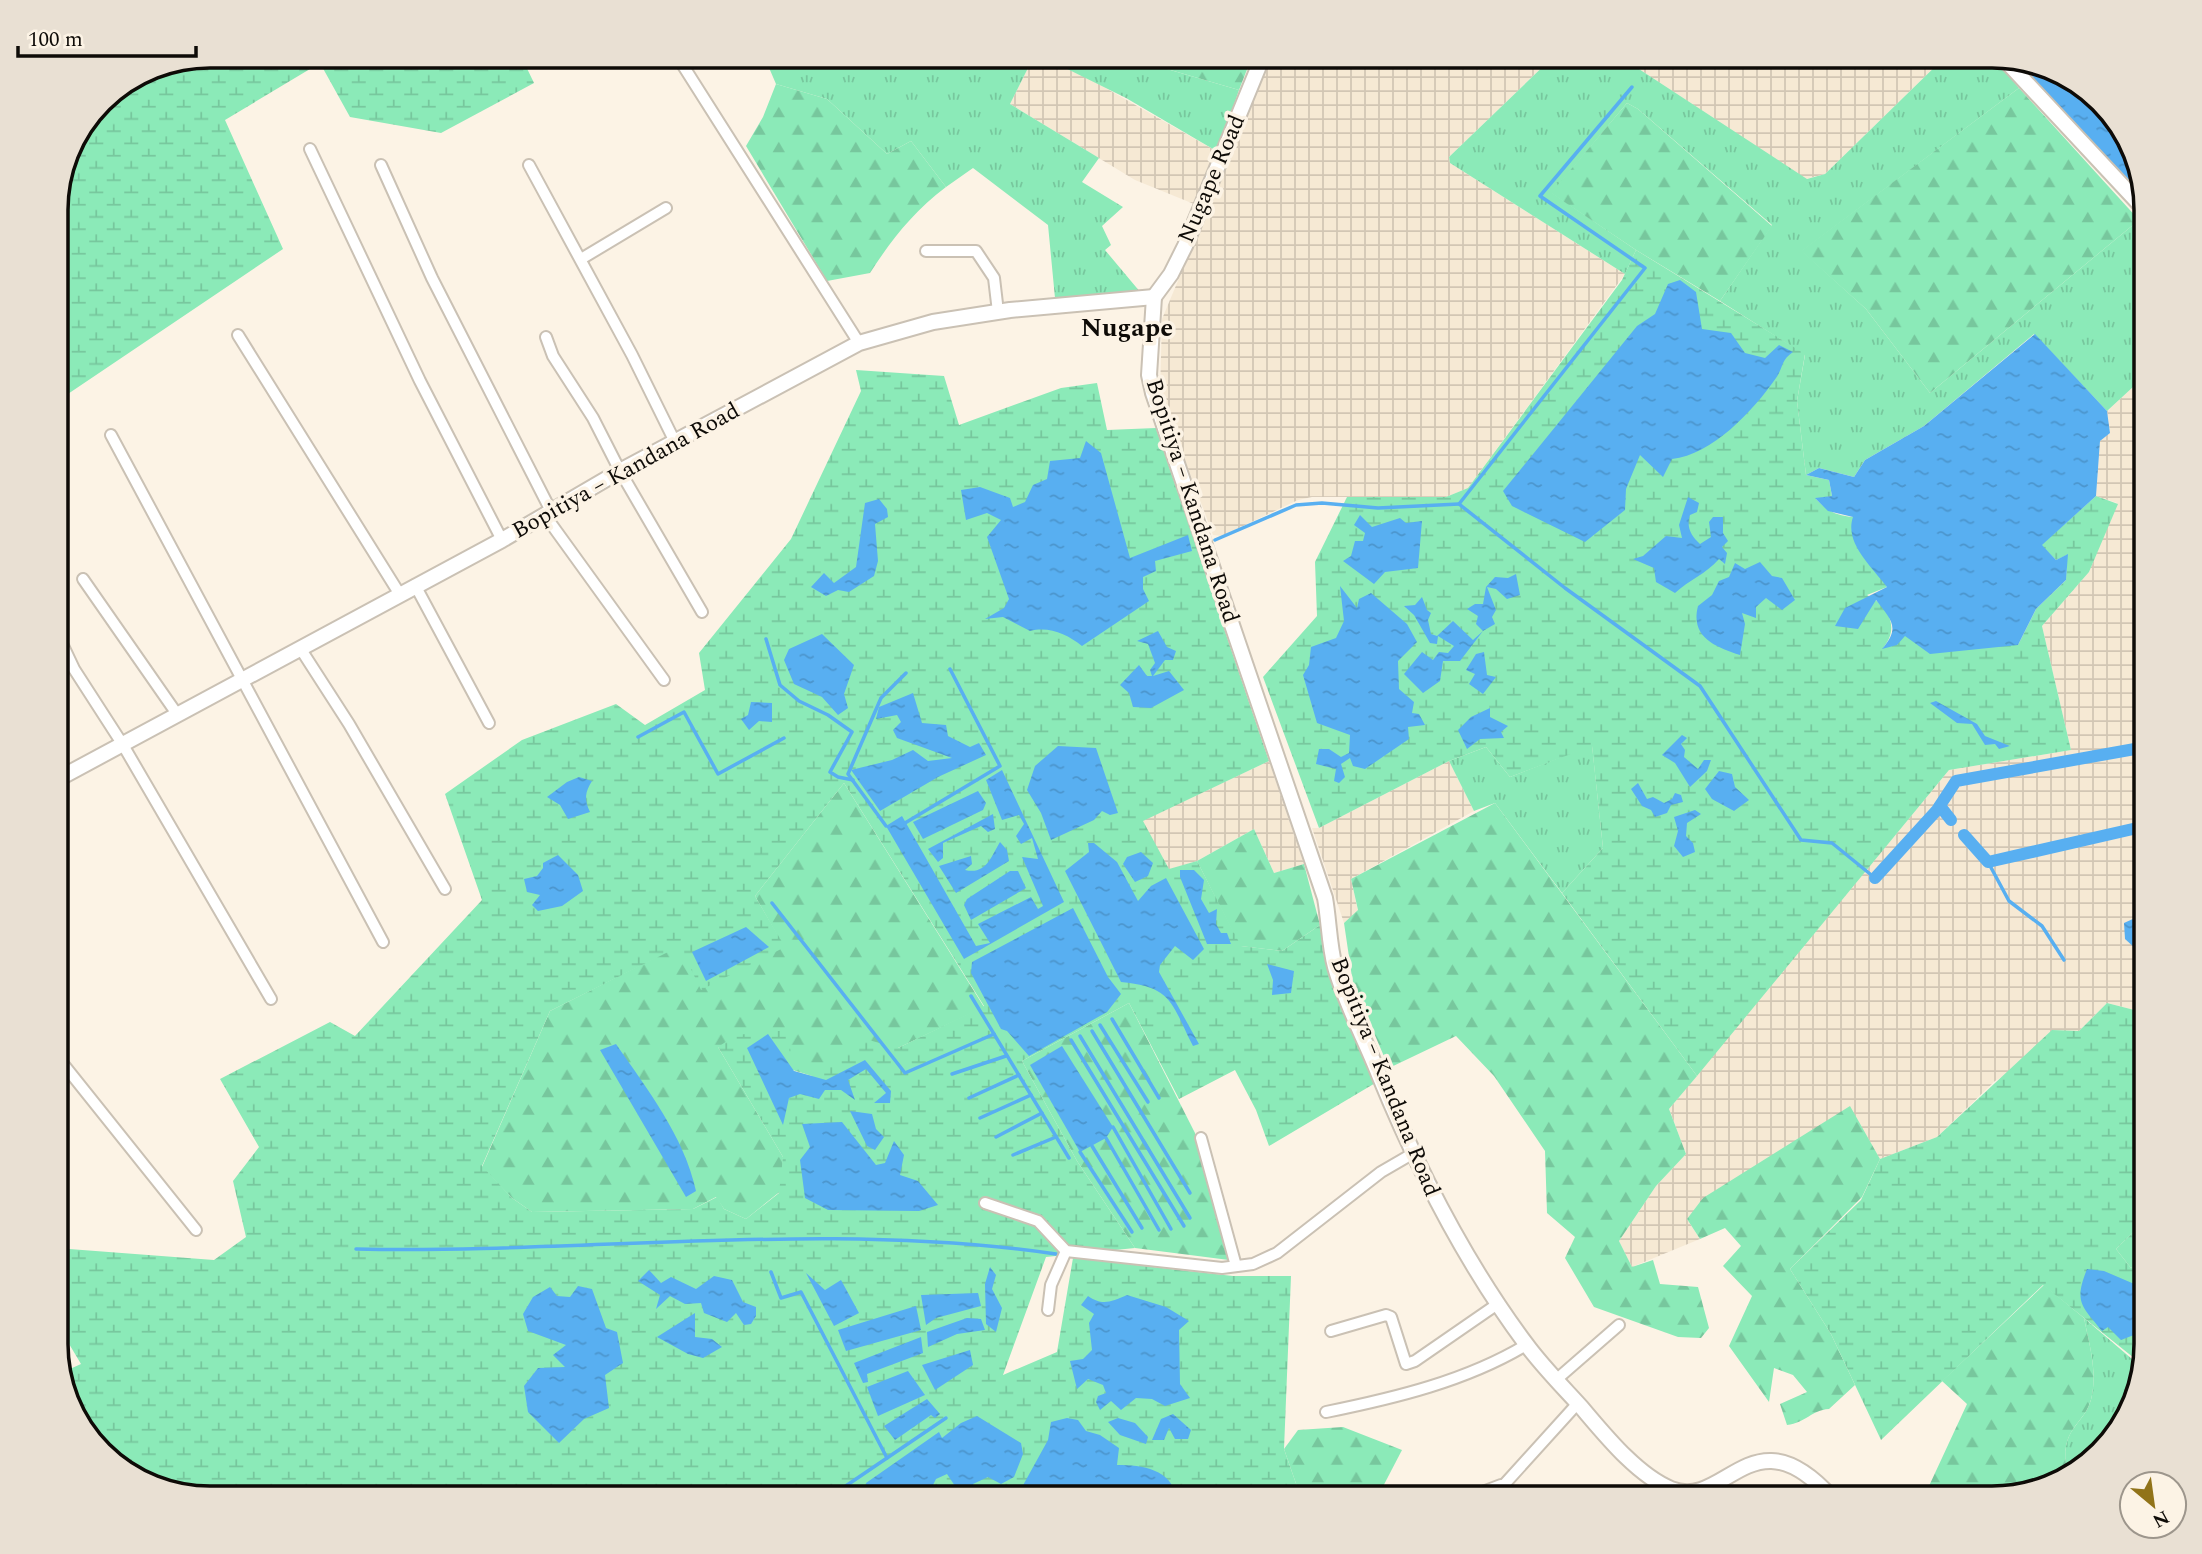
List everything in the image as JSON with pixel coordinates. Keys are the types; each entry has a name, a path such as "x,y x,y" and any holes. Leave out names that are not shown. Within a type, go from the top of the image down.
{"main road":[{"name":"Nugape Road","path":"1154,296 1171,274 1183,250 1258,68"},
{"path":"2014,70 2133,197"},
{"name":"Bopitiya – Kandana Road","path":"69,773 399,593 502,540 620,471 859,343 933,322 998,312 1154,296 1149,374 1153,393 1325,898 1335,966 1412,1154 1444,1218 1526,1345 1578,1403 1652,1478 1665,1486"},
{"name":"Bopitiya – Kandana Road","path":"1708,1486 1742,1468 1775,1461 1793,1465 1820,1486"}],"street":[{"path":"685,69 859,343"},
{"path":"310,149 420,382 502,540"},
{"path":"381,165 432,278 548,512 664,680"},
{"path":"529,165 581,259 675,442"},
{"path":"581,259 666,208"},
{"path":"926,251 975,251 994,278 998,312"},
{"path":"238,335 399,593"},
{"path":"547,337 553,356 593,418 620,471 702,611"},
{"path":"111,435 383,942"},
{"path":"83,579 177,714"},
{"path":"415,585 489,723"},
{"path":"300,648 349,723 445,889"},
{"path":"69,658 271,999"},
{"path":"69,1071 195,1230"},
{"path":"1201,1138 1236,1266"},
{"path":"985,1203 1038,1221 1066,1251 1222,1268 1253,1264 1276,1253 1381,1172 1412,1154"},
{"path":"1048,1310 1051,1285 1066,1251"},
{"path":"1331,1331 1386,1315 1391,1317 1406,1364 1415,1362 1499,1304"},
{"path":"1557,1379 1619,1325"},
{"path":"1326,1412 1400,1397 1493,1365 1526,1345"},
{"path":"1498,1486 1503,1484 1578,1403"}],"shaded area":[{"path":"1267,68 1541,68 1449,157 1450,163 1625,274 1468,488 1446,497 1312,497 1298,500 1222,536 1213,535 1160,393 1162,319"},
{"path":"1638,68 1934,68 1825,174 1806,179"},
{"path":"1028,69 1070,69 1218,152 1194,204 1135,180 1010,104"},
{"path":"2134,386 2134,1010 2107,1003 2079,1031 1995,1081 1937,1137 1880,1159 1850,1107 1687,1219 1700,1239 1632,1267 1619,1241 1656,1186 1686,1154 1669,1109 1949,770 2071,750 2042,626 2089,572 2117,503 2096,496 2100,441 2110,432 2107,411"},
{"path":"1269,761 1304,864 1274,873 1254,829 1197,861 1169,870 1142,821"},
{"path":"1449,761 1474,811 1351,879 1358,911 1344,923 1312,828 1319,828"}],"green space":[{"path":"1166,68 1239,90 1218,152 1126,98 1066,69"},
{"path":"1166,68 1247,68 1239,90"},
{"path":"1541,68 1638,68 1807,179 1825,174 1934,68 2003,69 2019,88 1802,251 1866,309 1930,393 2134,224 2134,386 2107,411 2034,334 1924,426 1865,460 1854,477 1819,468 1806,475 1797,401 1805,355 1720,301 1772,225 1638,109 1627,103 1552,193 1636,250 1625,274 1450,163 1449,157"},
{"path":"310,69 225,120 283,249 69,393 69,191 73,173 87,139 103,117 139,87 182,71"},
{"path":"323,69 527,69 534,83 441,133 350,117"},
{"path":"769,69 1028,69 1010,104 1099,158 1082,182 1123,207 1102,226 1111,245 1105,250 1141,293 1055,298 1048,225 973,168 946,187 911,141 887,154 827,99 776,84"},
{"path":"776,84 827,99 887,154 911,141 946,187 923,206 904,227 870,273 827,281 746,146 763,117"},
{"path":"2019,88 2134,214 2134,224 1930,393 1866,309 1801,251"},
{"path":"1627,103 1638,109 1772,226 1720,301 1636,250 1551,193"},
{"path":"1636,250 1805,354 1797,401 1806,475 1829,480 1832,496 1816,499 1833,512 1854,517 1887,587 1867,595 1881,605 1890,618 1891,633 1883,648 1905,635 2018,645 2036,609 2066,580 2067,555 2056,560 2041,545 2096,496 2118,504 2089,572 2042,626 2071,750 1949,770 1697,1076 1562,893 1603,848 1592,746 1510,777 1486,747 1449,761 1319,828 1263,677 1317,616 1315,562 1347,497 1446,497 1468,488 1622,280"},
{"path":"856,370 944,376 959,425 1061,388 1097,383 1107,430 1156,428 1269,761 1143,821 1169,869 1197,861 1241,946 1282,951 1320,925 1324,957 1377,1082 1269,1146 1256,1110 1235,1070 1179,1099 1129,1003 1022,1061 1077,1161 1135,1248 1046,1257 1003,1375 1057,1352 1073,1258 1233,1276 1291,1276 1284,1449 1297,1486 210,1486 191,1485 164,1478 131,1462 103,1437 92,1423 73,1381 71,1369 81,1364 69,1344 69,1249 214,1260 246,1237 233,1181 259,1147 220,1079 330,1022 355,1036 482,900 445,794 522,740 616,704 645,725 705,690 699,653 791,539 861,391","holes":["844,783 984,1006 898,1048 865,1039 811,1076 793,1071 788,1030 736,1035 718,1047 783,1157 779,1193 746,1219 724,1209 717,1197 693,1209 532,1212 512,1198 482,1166 550,1011 680,946 701,990 785,947 755,896"]},
{"path":"1592,745 1603,848 1562,893 1495,803 1474,811 1449,761 1486,747 1510,777"},
{"path":"844,783 984,1007 898,1048 812,1076 718,1047 783,1157 782,1190 746,1219 724,1209 716,1197 693,1209 532,1212 512,1198 482,1167 550,1011 680,945 784,947 755,896"},
{"path":"1495,803 1697,1076 1669,1109 1686,1154 1656,1186 1619,1241 1632,1267 1653,1260 1660,1284 1698,1287 1709,1328 1701,1338 1678,1337 1594,1307 1565,1258 1575,1237 1547,1213 1545,1151 1494,1076 1456,1036 1389,1068 1353,984 1344,923 1358,910 1351,879"},
{"path":"1254,829 1274,873 1304,864 1320,925 1282,951 1240,946 1197,861"},
{"path":"1129,1003 1195,1133 1229,1260 1135,1248 1077,1161 1022,1061"},
{"path":"2107,1003 2134,1010 2134,1232 2116,1249 2131,1268 2134,1266 2133,1357 2043,1285 1881,1440 1831,1334 1790,1269 1861,1200 1880,1159 1937,1137 2052,1030 2079,1031"},
{"path":"1850,1106 1880,1159 1862,1197 1790,1269 1831,1334 1855,1385 1829,1409 1787,1425 1780,1404 1807,1392 1793,1375 1774,1368 1769,1402 1729,1346 1752,1296 1723,1266 1741,1246 1725,1228 1700,1239 1687,1219 1703,1198"},
{"path":"2134,1232 2134,1266 2131,1268 2116,1249"},
{"path":"2044,1285 2084,1318 2092,1356 2092,1395 2085,1413 2067,1441 2066,1464 2046,1475 2011,1485 1929,1486 1967,1404 1942,1381"},
{"path":"2084,1318 2133,1360 2129,1381 2110,1423 2085,1451 2066,1464 2067,1441 2085,1413 2092,1395 2092,1356"},
{"path":"1343,1427 1402,1450 1383,1486 1297,1486 1284,1449 1298,1430"}],"water":[{"path":"2027,73 2071,92 2099,117 2119,147 2131,182"},
{"path":"1680,280 1696,292 1702,329 1731,333 1745,353 1765,358 1779,345 1793,352 1786,358 1767,391 1744,417 1716,440 1687,456 1672,459 1663,477 1640,455 1626,489 1625,510 1585,542 1512,506 1503,491 1637,326 1655,314 1668,284"},
{"path":"2035,334 2107,411 2110,433 2100,441 2096,496 2042,545 2056,560 2068,554 2066,580 2036,609 2018,645 1930,654 1905,636 1897,645 1882,649 1891,635 1892,624 1876,600 1858,629 1835,626 1845,608 1887,587 1856,545 1851,527 1853,517 1828,511 1815,498 1832,496 1829,480 1806,475 1819,468 1854,477 1865,460 1924,426"},
{"path":"1086,441 1101,453 1130,558 1188,535 1192,551 1155,561 1156,571 1143,577 1143,589 1149,601 1082,646 1058,632 1030,631 1003,617 985,619 1004,608 1009,599 987,537 1001,520 987,513 966,520 961,490 980,487 1010,498 1013,507 1025,502 1033,485 1047,479 1050,461 1080,458"},
{"path":"1688,497 1699,503 1697,512 1690,515 1689,519 1694,538 1700,544 1711,537 1709,522 1713,517 1723,517 1723,533 1728,541 1722,547 1727,553 1725,564 1719,559 1675,593 1656,582 1654,568 1633,559 1643,556 1666,536 1682,538 1679,525"},
{"path":"879,499 887,509 888,517 875,524 878,561 874,576 849,592 838,590 826,596 811,587 824,573 834,583 856,567 865,503"},
{"path":"1360,515 1372,527 1400,518 1406,523 1422,521 1418,568 1385,572 1374,584 1343,561 1351,556 1355,541 1363,541 1365,533 1354,525"},
{"path":"1760,562 1772,576 1782,578 1795,600 1782,610 1766,598 1756,607 1756,618 1742,613 1745,624 1740,655 1714,644 1701,633 1696,617 1698,606 1712,595 1719,581 1729,577 1735,563 1745,569"},
{"path":"1516,574 1520,595 1507,599 1496,589 1487,587 1496,610 1492,617 1495,624 1483,631 1476,624 1478,616 1467,609 1475,604 1483,604 1486,587 1495,577 1508,578"},
{"path":"1340,586 1357,608 1359,599 1371,593 1407,624 1417,642 1398,661 1399,689 1414,702 1412,713 1419,714 1425,725 1408,727 1409,739 1365,769 1353,766 1350,758 1341,764 1345,777 1339,783 1334,781 1336,769 1316,764 1319,749 1329,749 1341,757 1349,753 1350,735 1317,723 1303,675 1309,665 1311,647 1336,638 1344,621"},
{"path":"1422,597 1431,613 1428,620 1431,634 1437,636 1453,621 1473,640 1483,631 1460,661 1443,661 1440,681 1423,693 1404,674 1422,652 1433,660 1439,652 1448,653 1454,646 1438,636 1437,644 1430,643 1414,615 1404,606 1415,605"},
{"path":"1158,631 1167,647 1176,651 1173,660 1165,660 1153,676 1169,671 1184,690 1151,708 1133,707 1129,693 1120,685 1139,665 1147,676 1152,676 1150,670 1155,663 1148,644 1137,641"},
{"path":"822,634 854,665 844,694 848,708 838,715 822,697 794,684 784,660 789,649"},
{"path":"1484,652 1487,675 1496,677 1483,694 1469,684 1475,674 1466,670 1476,654"},
{"path":"913,693 922,723 946,725 948,736 970,747 979,743 986,755 938,777 880,811 851,770 892,760 913,750 928,761 952,758 897,738 893,730 901,722 897,715 876,719 879,707"},
{"path":"1936,701 1977,724 1985,736 2010,746 1999,749 1995,744 1985,745 1972,724 1957,723 1930,703"},
{"path":"751,702 772,703 772,722 759,721 749,730 741,719 748,715"},
{"path":"1490,708 1490,717 1508,726 1501,732 1504,738 1480,739 1467,749 1458,730 1471,717"},
{"path":"1682,735 1687,738 1681,744 1685,750 1684,757 1698,769 1704,760 1711,760 1707,771 1690,787 1675,763 1662,755"},
{"path":"1058,746 1096,748 1118,813 1110,815 1102,811 1094,820 1051,840 1041,813 1027,790 1035,766"},
{"path":"1002,770 1064,902 964,959 886,826 902,816 976,946 990,943 978,924 1031,897 1038,909 1043,906 1022,857 1038,859 1032,838 1021,844 1016,836 1024,824 1019,815 1002,820 986,780"},
{"path":"1719,771 1732,774 1735,787 1749,800 1734,811 1712,799 1705,789"},
{"path":"579,777 592,781 586,796 590,812 568,819 560,805 547,797 567,782"},
{"path":"1638,783 1647,799 1653,797 1664,803 1672,799 1675,793 1681,795 1683,802 1671,805 1667,813 1655,817 1651,810 1642,806 1631,789"},
{"path":"978,791 986,803 983,810 923,839 913,822"},
{"path":"1695,810 1701,814 1687,823 1686,836 1693,843 1695,852 1683,857 1674,846 1678,831 1674,817"},
{"path":"993,814 995,829 988,832 981,826 943,843 943,858 938,862 928,849"},
{"path":"1000,842 1007,850 1009,861 956,893 939,866 971,856 972,864 965,870 978,870 991,859"},
{"path":"1088,843 1094,843 1117,862 1138,901 1151,886 1166,878 1204,949 1193,960 1175,946 1160,965 1159,972 1199,1044 1193,1046 1174,1008 1161,993 1138,984 1121,982 1065,871 1089,852"},
{"path":"1141,852 1153,863 1148,876 1135,882 1123,864 1127,857"},
{"path":"558,855 578,875 583,891 562,906 538,911 532,905 540,895 527,892 524,879 537,876 543,863"},
{"path":"1180,870 1194,870 1204,880 1201,899 1209,913 1217,909 1216,924 1221,933 1227,933 1231,944 1207,944 1180,877"},
{"path":"1010,871 1018,871 1026,888 971,920 964,905 967,899"},
{"path":"1073,908 1108,977 1121,994 1107,1012 1029,1056 1007,1031 1001,1029 971,973 972,962"},
{"path":"2134,918 2134,947 2125,939 2124,923"},
{"path":"746,927 769,947 706,981 692,952"},
{"path":"1267,964 1294,971 1291,993 1272,995 1273,980"},
{"path":"768,1034 794,1071 826,1080 865,1060 891,1091 890,1103 874,1103 886,1093 866,1069 848,1080 855,1100 841,1090 825,1090 819,1099 800,1094 789,1098 783,1125 747,1048"},
{"path":"616,1044 652,1096 683,1151 696,1191 686,1197 600,1050"},
{"path":"1062,1046 1113,1127 1106,1138 1080,1152 1030,1065"},
{"path":"850,1111 872,1114 876,1129 884,1137 875,1150 867,1146"},
{"path":"842,1122 876,1165 885,1163 894,1141 904,1155 900,1175 918,1181 938,1205 919,1211 828,1210 805,1198 800,1160 810,1147 802,1124"},
{"path":"990,1267 996,1275 992,1289 1002,1308 996,1332 986,1324 985,1284"},
{"path":"2087,1269 2104,1271 2134,1284 2134,1335 2121,1340 2108,1327 2102,1331 2082,1303 2080,1296"},
{"path":"649,1270 661,1283 671,1277 696,1289 714,1276 732,1280 743,1302 756,1307 756,1316 751,1324 744,1325 736,1313 727,1322 704,1313 701,1303 685,1304 670,1296 656,1309 660,1295 638,1281"},
{"path":"806,1273 825,1290 841,1280 859,1313 834,1326"},
{"path":"578,1286 592,1289 606,1328 617,1332 623,1363 605,1375 609,1408 584,1419 559,1443 528,1412 524,1386 538,1368 565,1367 553,1355 566,1345 528,1331 523,1314 533,1297 550,1287 557,1296 570,1297"},
{"path":"978,1293 981,1306 936,1318 926,1325 921,1295"},
{"path":"1127,1295 1166,1307 1189,1321 1179,1330 1180,1384 1190,1398 1165,1406 1152,1399 1136,1398 1121,1410 1111,1401 1100,1410 1096,1402 1098,1396 1106,1393 1103,1385 1088,1379 1077,1389 1070,1361 1083,1359 1092,1350 1089,1323 1094,1314 1081,1305 1088,1296 1107,1302"},
{"path":"916,1306 921,1330 846,1351 838,1330"},
{"path":"695,1313 695,1337 712,1339 722,1347 703,1358 688,1354 657,1337"},
{"path":"967,1318 981,1319 985,1330 957,1334 928,1347 927,1332"},
{"path":"921,1337 923,1353 867,1374 868,1382 863,1383 854,1363"},
{"path":"970,1350 973,1365 935,1390 922,1365"},
{"path":"908,1371 925,1395 878,1416 867,1387"},
{"path":"927,1399 940,1414 935,1418 931,1415 895,1440 884,1426"},
{"path":"1173,1414 1191,1430 1188,1439 1175,1439 1169,1428 1164,1440 1152,1440 1161,1419"},
{"path":"977,1416 1021,1443 1023,1454 1014,1477 1001,1484 988,1477 973,1486 955,1486 947,1474 936,1479 932,1486 867,1486 866,1483 939,1432 942,1438 961,1423"},
{"path":"1067,1418 1078,1420 1086,1431 1100,1435 1119,1448 1117,1465 1154,1471 1173,1486 1023,1486 1048,1440 1051,1422"},
{"path":"1118,1418 1135,1423 1148,1437 1146,1444 1120,1435 1108,1422"}],"waterway":[{"path":"1632,87 1540,196 1645,268 1459,504 1565,588 1700,686 1801,840 1832,843 1875,878"},
{"path":"1215,540 1296,505 1322,503 1378,508 1459,504"},
{"path":"766,639 780,685 799,701 828,715 852,732 830,772 853,780"},
{"path":"905,823 1000,766 950,669"},
{"path":"886,826 848,774 881,698 906,673"},
{"path":"638,737 684,712 718,774 784,738"},
{"path":"1875,878 1937,810 1956,781 2134,749"},
{"path":"1940,806 1951,820"},
{"path":"1964,835 1988,862 2134,829"},
{"path":"1988,862 2009,901 2042,926 2064,960"},
{"path":"772,903 905,1073 994,1034"},
{"path":"971,996 1069,1158"},
{"path":"1112,1019 1159,1098"},
{"path":"1100,1025 1148,1102"},
{"path":"1092,1031 1190,1193"},
{"path":"1080,1036 1190,1218"},
{"path":"1071,1040 1184,1226"},
{"path":"952,1074 1006,1056"},
{"path":"969,1098 1019,1075"},
{"path":"980,1118 1031,1095"},
{"path":"996,1137 1042,1113"},
{"path":"1113,1127 1171,1229"},
{"path":"1013,1155 1056,1137"},
{"path":"1106,1138 1159,1230"},
{"path":"1092,1146 1142,1228"},
{"path":"1080,1152 1132,1232"},
{"path":"356,1249 794,1239 969,1244 1056,1254"},
{"path":"771,1272 781,1298 801,1292 887,1458"},
{"path":"846,1486 946,1418"}],"district":[{"name":"Nugape","path":"1127,328"}]}
